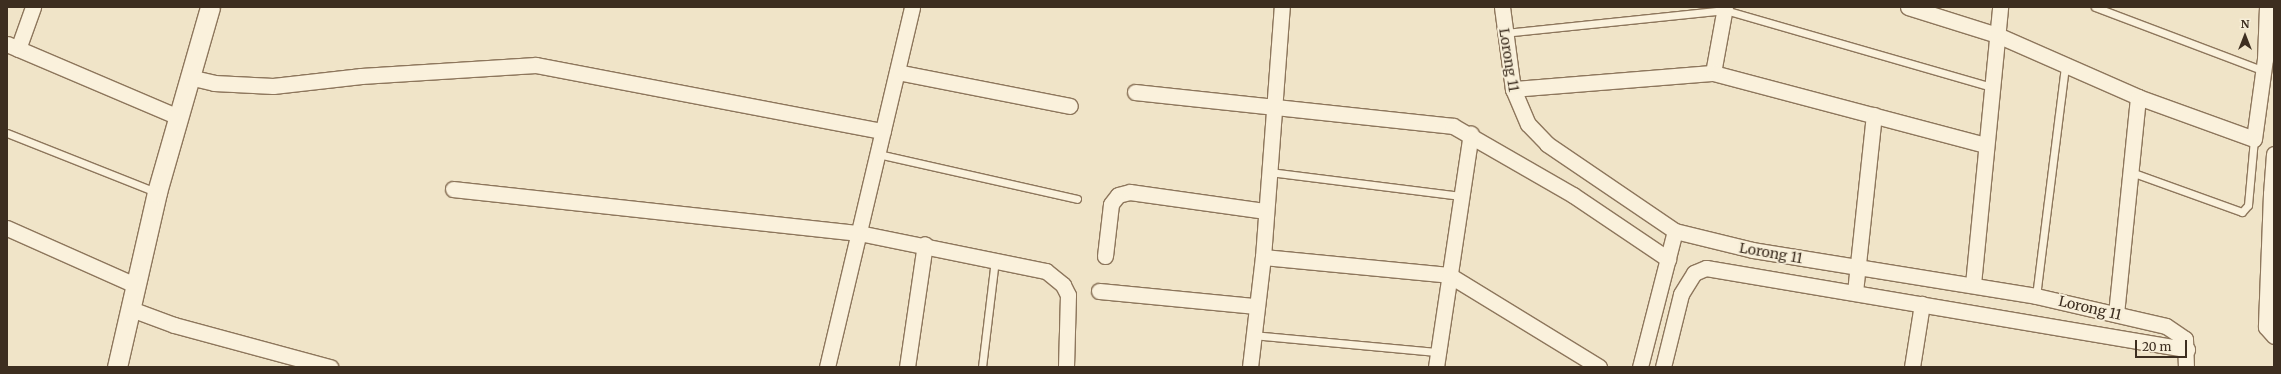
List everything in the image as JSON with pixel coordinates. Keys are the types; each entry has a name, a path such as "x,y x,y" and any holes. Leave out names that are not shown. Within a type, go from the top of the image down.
{"street":[{"path":"33,7 12,46 178,117"},
{"path":"117,367 131,309 133,284 157,192 210,7"},
{"path":"827,367 912,7"},
{"path":"1250,367 1256,306 1263,257 1282,7"},
{"name":"Lorong 11","path":"1502,7 1504,32 1513,89 1528,124 1547,144 1674,231 1701,240 1855,267 1973,284 2116,314 2166,326 2181,335 2187,349"},
{"path":"1908,7 1997,35 2138,97 2254,139 2264,71 2267,7"},
{"path":"1973,284 2000,7"},
{"path":"1713,73 1725,8"},
{"path":"189,77 214,83 273,86 361,76 536,65 883,131"},
{"path":"897,72 1070,106"},
{"path":"1513,89 1713,73 1986,145"},
{"path":"1135,92 1434,122 1471,134 1668,259"},
{"path":"2116,314 2138,97"},
{"path":"1855,292 1855,267 1874,115"},
{"path":"1437,360 1471,134"},
{"path":"2274,154 2266,327 2274,336"},
{"path":"453,189 859,233 924,244 1046,271 1063,285 1068,295 1066,367"},
{"path":"1105,256 1111,204 1118,194 1130,192 1266,211"},
{"path":"7,228 133,284"},
{"path":"1640,367 1674,231"},
{"path":"907,367 924,244"},
{"path":"1263,257 1449,275 1599,367"},
{"path":"1663,367 1681,294 1694,273 1706,268 2187,349 2186,367"},
{"path":"1099,291 1256,306"},
{"path":"1912,367 1922,304"},
{"path":"131,309 174,325 296,363 330,367"}],"lane":[{"path":"2095,7 2264,71"},
{"path":"1504,32 1725,8 1992,87"},
{"path":"2036,296 2065,65"},
{"path":"7,133 157,192"},
{"path":"2131,172 2242,212 2248,205 2254,139"},
{"path":"878,154 1077,198"},
{"path":"1269,172 1462,196"},
{"path":"982,367 996,260"},
{"path":"1253,335 1437,360"}]}
